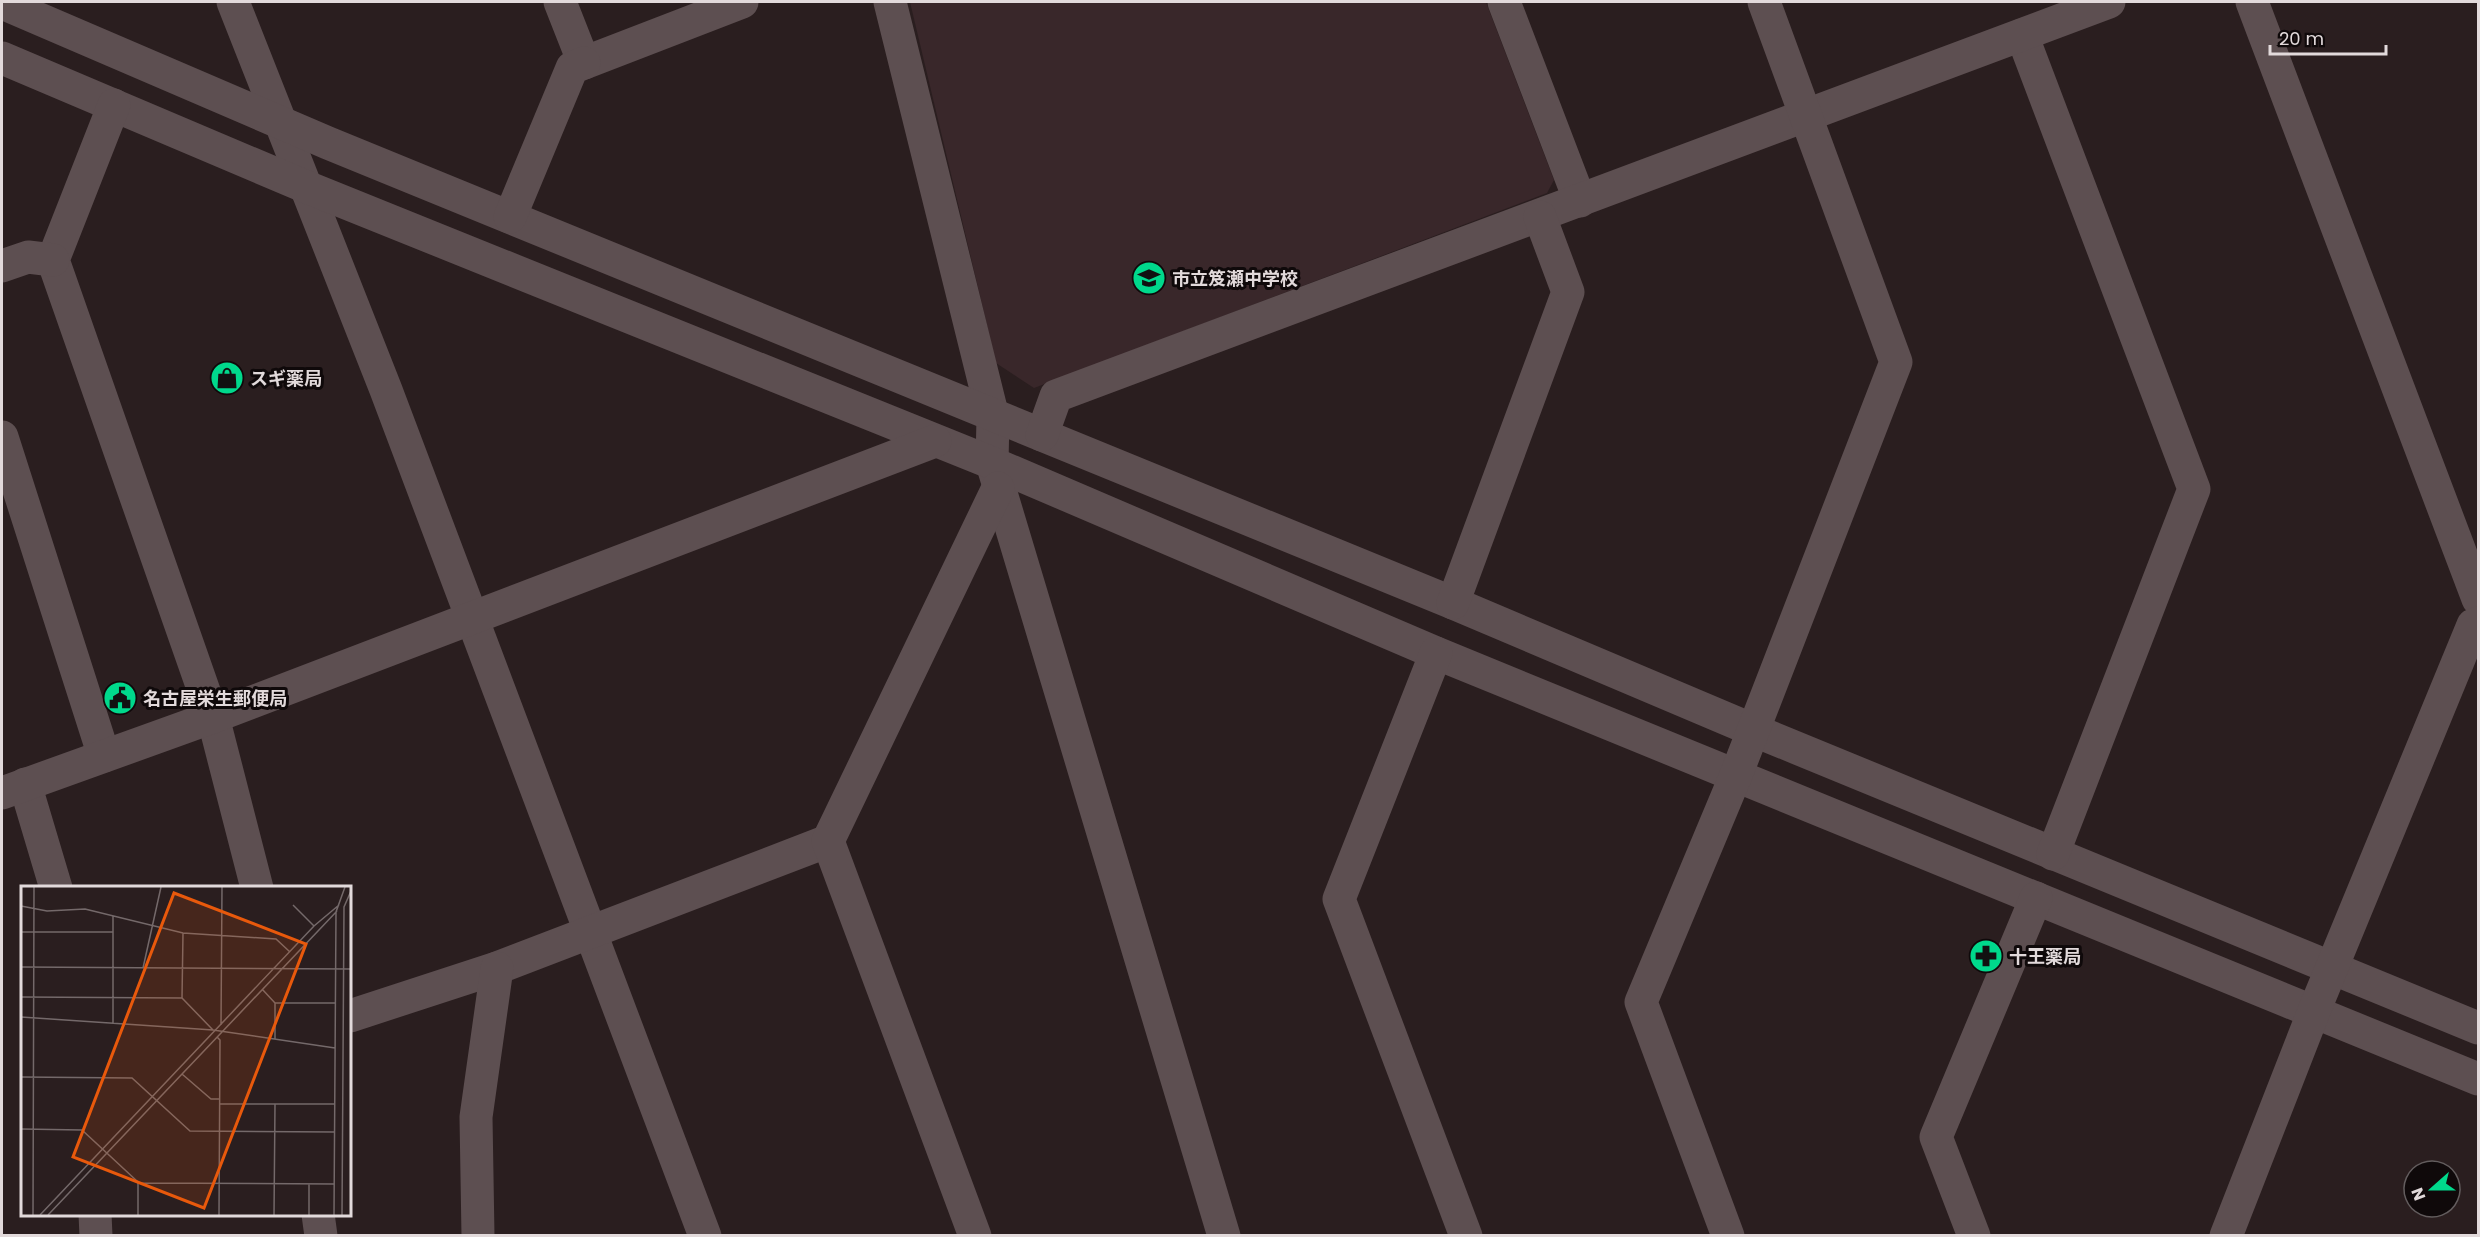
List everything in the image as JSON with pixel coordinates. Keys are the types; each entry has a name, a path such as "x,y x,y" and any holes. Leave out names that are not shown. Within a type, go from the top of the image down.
{"street":[{"path":"233,2 278,120 309,188 705,1236"},
{"path":"560,2 584,63"},
{"path":"510,217 572,68 742,2"},
{"path":"890,2 993,417 995,476 1224,1236"},
{"path":"1504,2 1580,201"},
{"path":"1728,1236 1641,1002 1736,775 1896,362 1764,2"},
{"path":"1042,435 1056,396 1807,116 2036,20 2109,2"},
{"path":"2252,2 2478,599"},
{"path":"2,3 328,143 993,417 1453,603 1753,730 2478,1028"},
{"path":"2036,20 2194,489 2053,854"},
{"path":"2,58 309,188 935,441 995,476 1436,653 2478,1079"},
{"path":"114,105 53,261 213,717 256,886"},
{"path":"1453,603 1568,292 1540,217"},
{"path":"2,266 28,256 53,261"},
{"path":"2,437 104,756"},
{"path":"55,886 13,789 213,717 472,616 935,441"},
{"path":"351,1016 497,968 828,841 995,476"},
{"path":"2226,1236 2314,1011 2473,625 2478,623"},
{"path":"1436,653 1339,899 1466,1236"},
{"path":"828,841 975,1236"},
{"path":"1974,1236 1936,1137 2036,898"},
{"path":"478,1236 476,1117 497,968"},
{"path":"95,1216 96,1236"},
{"path":"318,1216 321,1236"}],"shaded area":[{"name":"市立笈瀬中学校","path":"910,2 1486,2 1554,180 1547,193 1034,388 996,363"}],"place":[{"name":"市立笈瀬中学校","path":"1149,278"},
{"name":"スギ薬局","path":"227,378"},
{"name":"名古屋栄生郵便局","path":"120,698"},
{"name":"十王薬局","path":"1986,956"}]}
